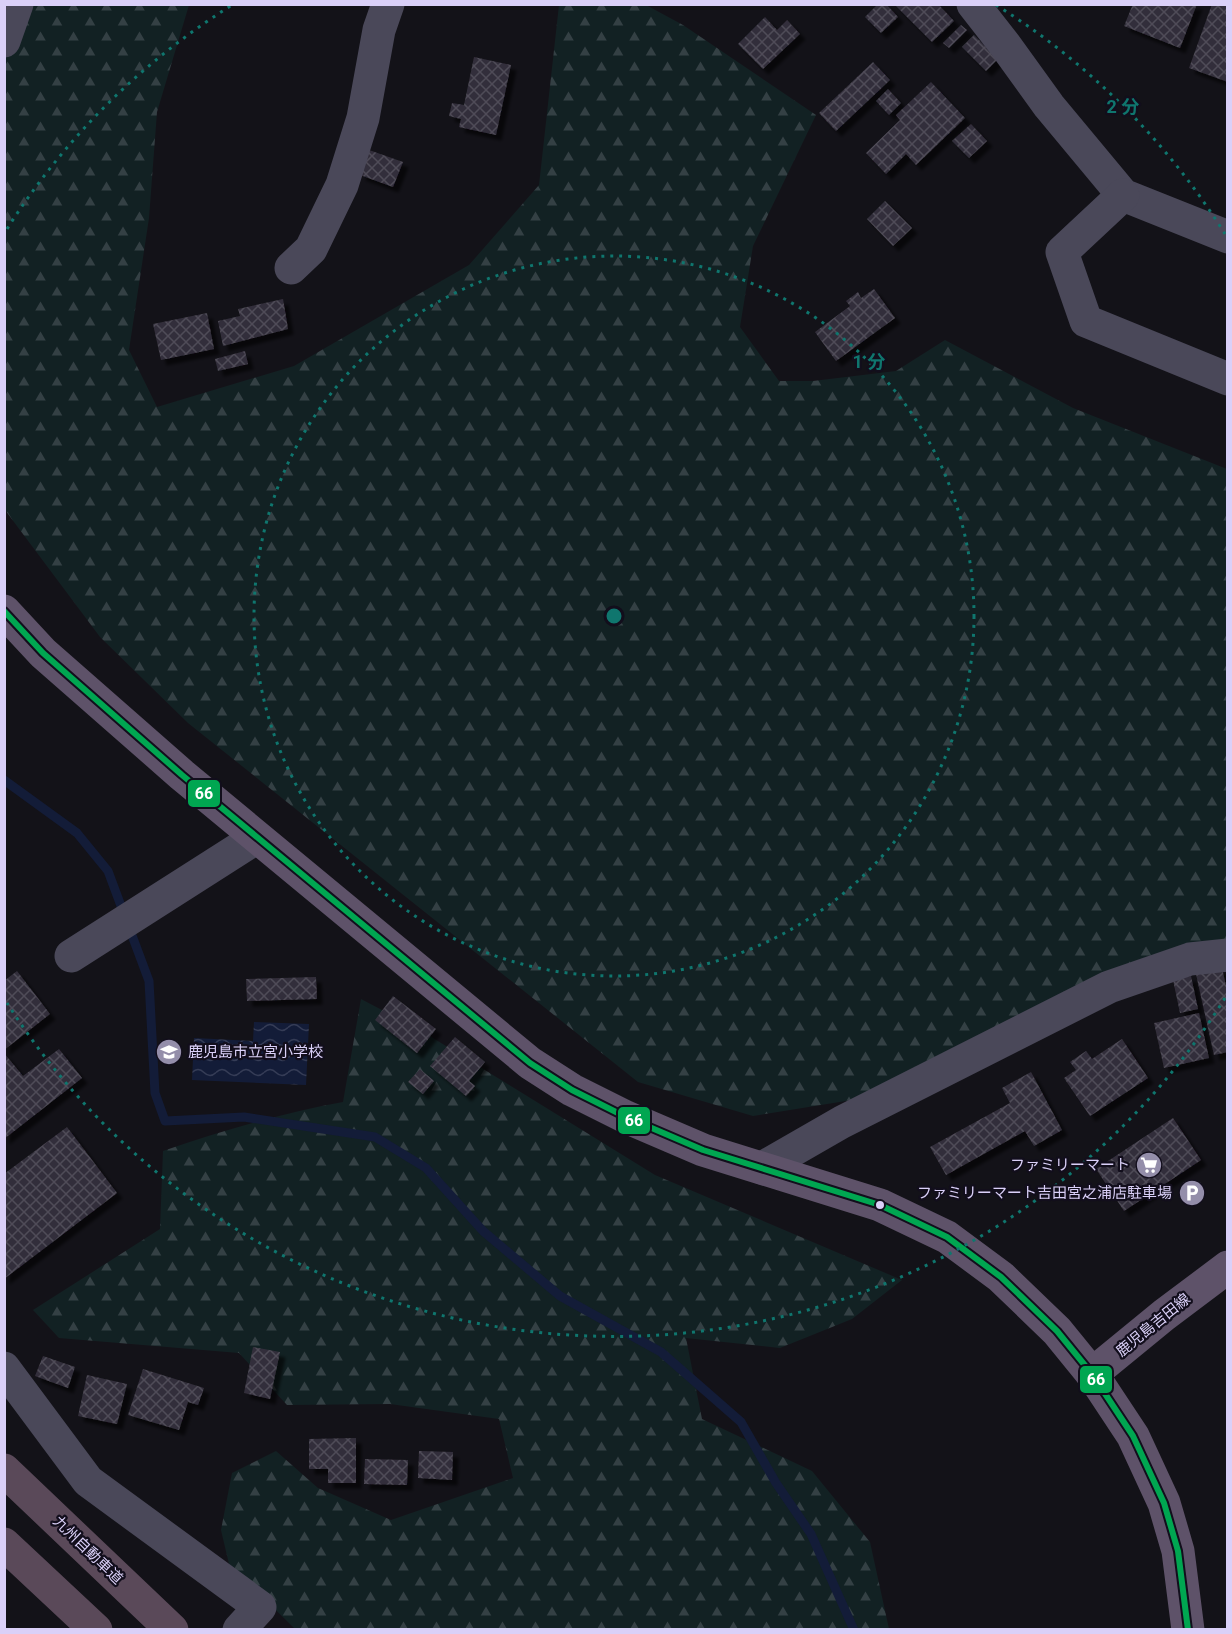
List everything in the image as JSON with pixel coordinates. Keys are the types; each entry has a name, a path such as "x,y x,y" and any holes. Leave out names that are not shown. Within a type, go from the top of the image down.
{"highway":[{"name":"九州自動車道","path":"4,1470 172,1629"},
{"path":"4,1544 96,1629"}],"main road":[{"path":"4,611 43,653 256,838 530,1063 563,1085 626,1117 704,1150 880,1205 946,1238 1001,1277 1057,1331 1092,1374 1133,1436 1164,1503 1178,1551 1188,1629"},
{"name":"鹿児島吉田線","path":"1092,1374 1227,1267"}],"street":[{"path":"4,41 17,4"},
{"path":"291,268 311,249 342,185 363,118 379,30 387,4"},
{"path":"973,4 1049,106 1123,195 1227,237"},
{"path":"1123,195 1062,252 1086,321 1227,379"},
{"path":"71,956 256,838"},
{"path":"762,1168 842,1122 1109,987 1190,959 1227,955"},
{"path":"4,1368 88,1481 249,1618"}],"green space":[{"path":"5,5 189,5 157,112 149,218 129,350 157,407 294,366 469,265 539,185 559,5 646,5 683,25 816,115 753,246 740,327 779,381 813,381 896,371 945,340 1073,408 1227,469 1227,942 858,1099 753,1116 638,1082 188,723 100,637 5,510"},
{"path":"361,999 420,1030 655,1175 902,1280 852,1319 780,1348 686,1338 702,1419 812,1471 870,1542 889,1629 295,1629 229,1564 221,1530 232,1473 276,1451 318,1488 391,1520 513,1478 499,1419 390,1404 287,1405 239,1353 59,1338 33,1310 160,1229 163,1151 252,1123 343,1102"}],"water":[{"path":"254,1022 309,1024 306,1085 192,1080 194,1038 253,1041"}],"building":[{"path":"878,4 886,4 898,17 881,33 865,17"},
{"path":"1133,4 1197,4 1180,48 1124,26"},
{"path":"1212,4 1228,4 1228,82 1189,68"},
{"path":"895,5 939,5 954,21 932,42"},
{"path":"765,17 777,30 787,20 800,34 763,69 738,44"},
{"path":"961,25 967,30 949,48 943,43"},
{"path":"974,35 998,59 986,71 962,47"},
{"path":"474,57 511,65 496,135 459,127 461,119 449,116 452,103 464,105"},
{"path":"873,62 890,80 836,131 819,113"},
{"path":"931,82 965,118 916,165 906,154 886,174 866,153 900,120 896,115"},
{"path":"888,89 901,103 889,115 876,101"},
{"path":"971,124 987,141 969,158 952,141"},
{"path":"369,150 403,162 393,187 360,175"},
{"path":"885,201 912,228 893,246 867,219"},
{"path":"874,289 895,318 836,361 815,332 850,306 846,301 858,292 861,298"},
{"path":"283,299 288,329 223,346 218,321 240,316 238,309"},
{"path":"207,313 214,349 161,360 153,324"},
{"path":"245,351 248,364 218,371 215,359"},
{"path":"1222,968 1228,995 1228,1052 1214,1055 1196,974"},
{"path":"17,971 50,1014 4,1050 4,981"},
{"path":"1191,976 1198,1009 1180,1013 1173,980"},
{"path":"316,977 317,999 247,1001 246,979"},
{"path":"393,996 436,1029 417,1053 375,1020"},
{"path":"1199,1013 1209,1058 1164,1068 1154,1023"},
{"path":"455,1037 485,1062 469,1081 475,1086 466,1096 430,1066"},
{"path":"1122,1039 1148,1078 1090,1116 1064,1078 1076,1070 1070,1062 1086,1051 1092,1059"},
{"path":"59,1049 82,1078 4,1139 4,1053 23,1076"},
{"path":"420,1069 434,1081 423,1094 408,1082"},
{"path":"1031,1072 1062,1130 1034,1146 1025,1131 946,1175 930,1147 1010,1103 1002,1088"},
{"name":"ファミリーマート","path":"1173,1118 1201,1160 1124,1211 1096,1169"},
{"path":"67,1127 117,1193 4,1279 4,1174"},
{"path":"253,1347 280,1352 270,1399 244,1393"},
{"path":"43,1356 75,1367 68,1388 35,1376"},
{"path":"143,1369 204,1388 198,1405 188,1402 179,1430 128,1415"},
{"path":"87,1375 127,1384 117,1424 78,1416"},
{"path":"356,1438 356,1483 328,1483 328,1469 309,1469 309,1439"},
{"path":"419,1451 453,1452 452,1480 418,1478"},
{"path":"365,1459 408,1460 407,1485 364,1484"}],"waterway":[{"path":"4,780 77,833 108,871 149,981 155,1093 165,1121 244,1117 375,1137 426,1168 483,1231 560,1296 661,1352 741,1422 776,1483 811,1534 854,1630"}],"transit line":[{"name":"66","path":"4,611 43,653 182,775 530,1063 572,1090 626,1117 703,1150 880,1205 947,1237 1001,1277 1057,1331 1092,1374 1133,1436 1164,1503 1178,1551 1188,1630"}],"place":[{"name":"鹿児島市立宮小学校","path":"169,1052"},
{"name":"ファミリーマート","path":"1149,1165"},
{"name":"ファミリーマート吉田宮之浦店駐車場","path":"1192,1193"}]}
